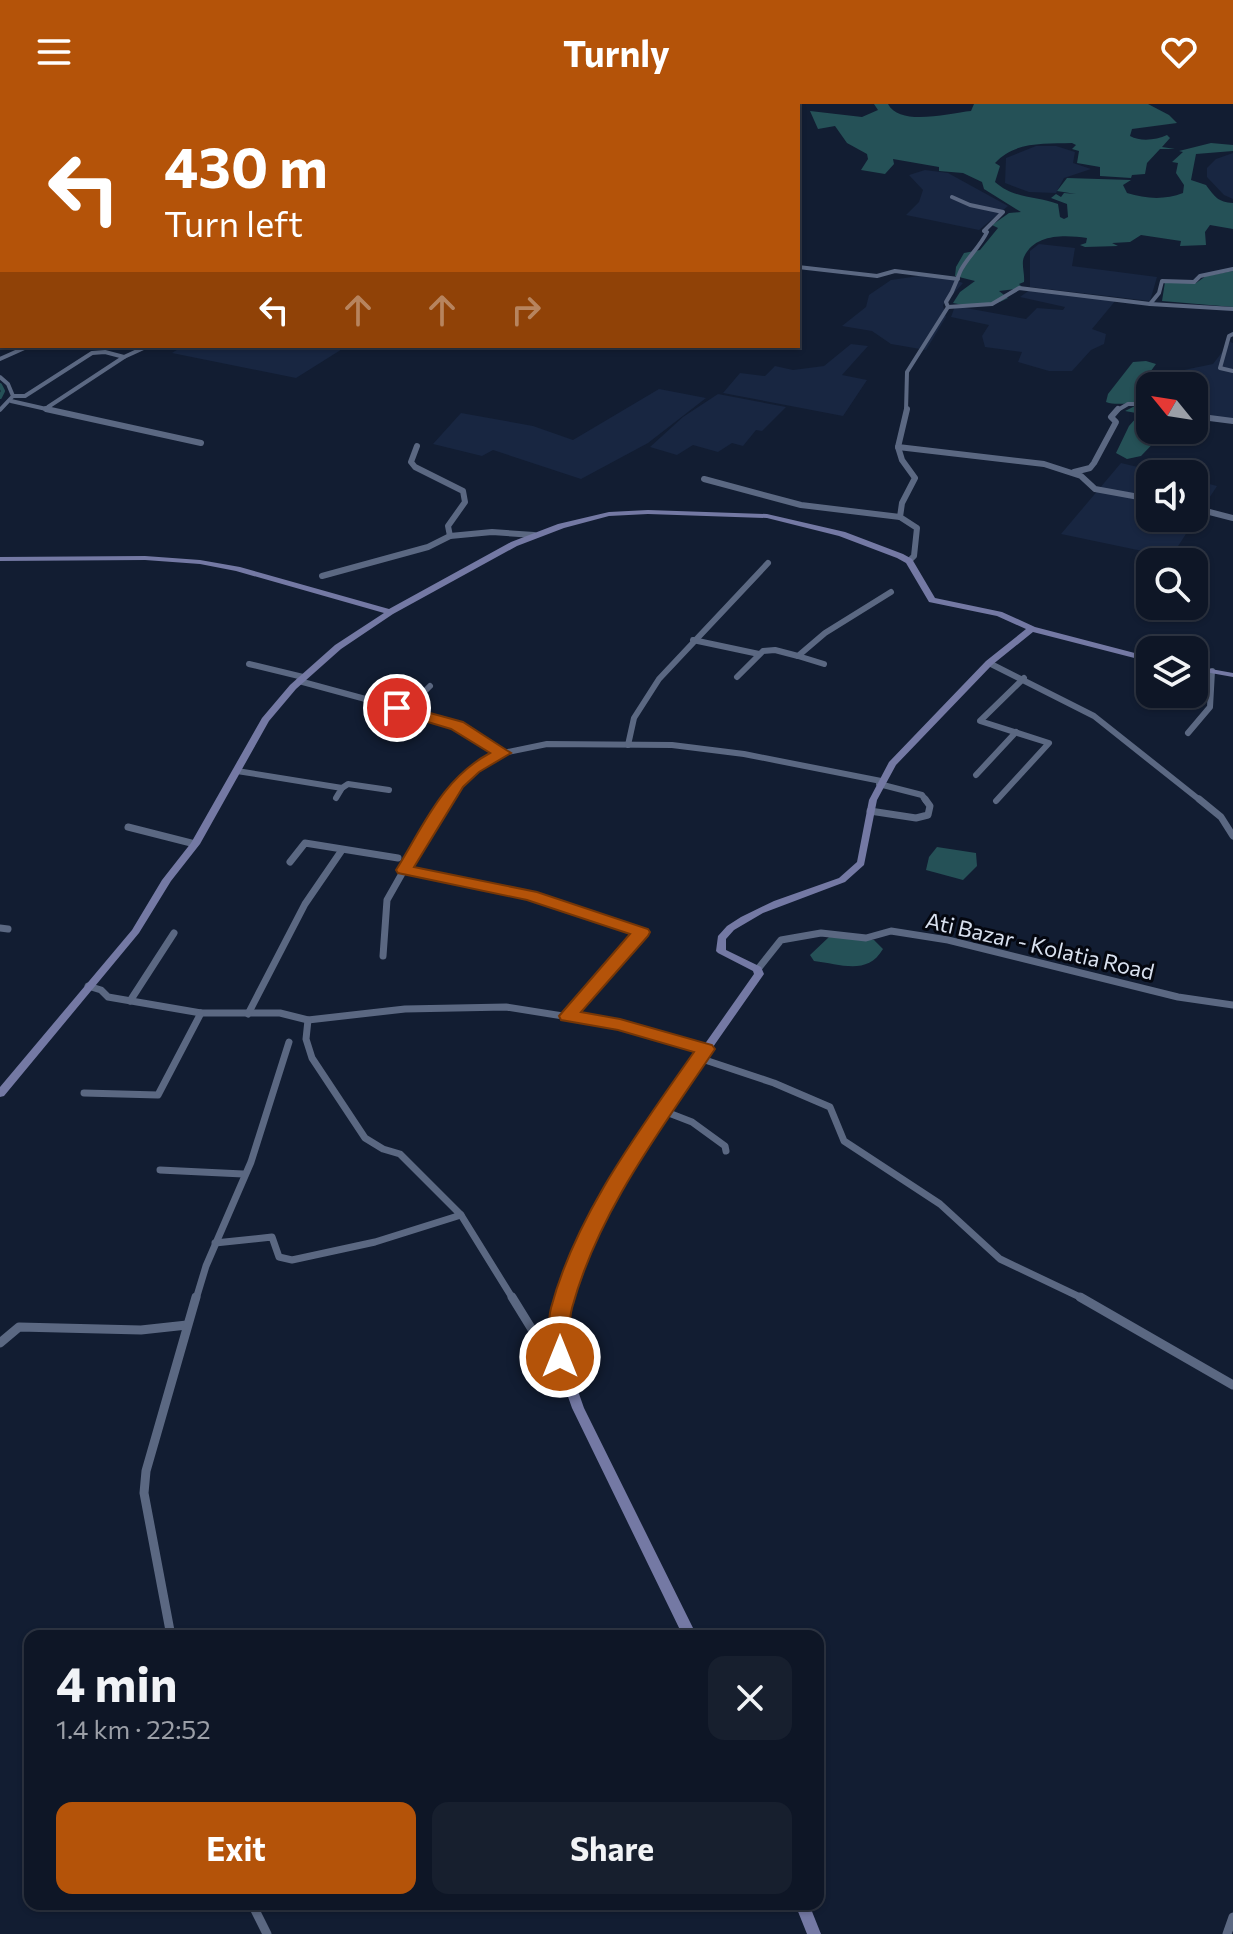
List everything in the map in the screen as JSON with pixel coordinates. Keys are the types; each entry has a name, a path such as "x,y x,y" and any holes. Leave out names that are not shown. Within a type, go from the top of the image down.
{"main road":[{"path":"0,1094 136,931 167,880 195,844 265,720 301,679 338,647 390,612 495,553 534,535 590,518 627,512 756,515 842,534 909,561 932,600 999,614 1032,629 1136,656"},
{"path":"0,559 145,558 200,562 237,569 390,612"},
{"path":"687,1630 583,1419 560,1357 560,1311 586,1242 661,1110 759,974 758,969 721,951 721,938 761,911 842,880 854,872 861,863 870,811 880,782 907,748 990,661 1032,629"},
{"path":"1208,670 1233,675"},
{"path":"804,1910 814,1934"}],"street":[{"path":"900,517 902,503 915,478 902,460 898,447 908,404 907,372 948,307 946,302 959,283 958,279 970,257 979,249 987,232 984,231 1003,212 970,205 952,197"},
{"path":"800,267 877,276 895,271 958,279"},
{"path":"1150,304 1159,293 1162,281 1194,282 1200,276 1233,269"},
{"path":"948,307 992,304 1019,288 1150,304 1233,309"},
{"path":"1233,334 1225,343 1220,368 1233,371"},
{"path":"0,359 25,348"},
{"path":"48,407 124,357 144,348"},
{"path":"0,410 12,399 25,396 92,353 105,352 124,357"},
{"path":"0,377 8,384 12,399"},
{"path":"12,399 201,443"},
{"path":"1073,472 1090,468 1097,458 1109,429 1116,422 1111,417 1115,410 1126,403 1136,403"},
{"path":"1208,418 1233,421"},
{"path":"417,446 411,462 415,467 463,491 465,502 448,526 450,536"},
{"path":"898,447 1044,464 1073,472 1095,489 1136,496"},
{"path":"704,479 791,505 900,517 917,528 914,556 909,561"},
{"path":"1208,512 1233,518"},
{"path":"322,576 428,547 450,536 492,532 534,535"},
{"path":"628,745 634,718 659,679 768,563"},
{"path":"798,656 825,633 891,592"},
{"path":"693,640 759,654"},
{"path":"737,677 767,649 824,664"},
{"path":"990,661 1094,716 1221,817 1233,836"},
{"path":"249,664 457,725 484,745 503,753"},
{"path":"1188,733 1210,707 1212,671"},
{"path":"996,801 1049,743 980,721 1024,678"},
{"path":"406,710 430,686"},
{"path":"976,775 1016,732"},
{"path":"383,956 385,900 396,878 457,785 473,768 503,753 547,744 672,745 744,754 880,782 922,795 930,806 928,815 916,818 870,811"},
{"path":"237,771 342,788"},
{"path":"336,798 348,784 389,790"},
{"path":"128,827 195,844"},
{"path":"290,862 305,843 398,858"},
{"path":"248,1014 305,904 342,850"},
{"path":"404,870 531,896 642,932 568,1016"},
{"name":"Ati Bazar - Kolatia Road","path":"758,969 781,940 821,933 866,938 891,931 948,940 1178,997 1233,1005"},
{"path":"130,1001 174,933"},
{"path":"88,986 101,990 108,997 201,1013 280,1013 308,1020 405,1009 506,1007 620,1025 702,1053 830,1107 844,1141 940,1204 1000,1259 1092,1303 1233,1385"},
{"path":"84,1093 158,1095 201,1013"},
{"path":"308,1020 306,1039 312,1058 365,1138 383,1149 400,1154 461,1215 549,1357 560,1357"},
{"path":"170,1630 144,1493 150,1456 187,1325 215,1243 243,1174 251,1162 289,1042"},
{"path":"661,1110 692,1122 725,1146 726,1151"},
{"path":"160,1170 243,1174"},
{"path":"215,1243 272,1237 279,1257 292,1260 375,1242 461,1215"},
{"path":"0,1343 19,1327 141,1330 187,1325"},
{"path":"255,1910 267,1934"},
{"path":"1227,1934 1233,1917"}],"shaded area":[{"path":"874,104 888,104 903,115 926,117 971,111 974,104 1148,104 1177,123 1132,129 1130,136 1139,139 1167,135 1170,138 1162,147 1175,149 1160,149 1147,163 1145,174 1132,175 1131,178 1100,176 1100,167 1077,163 1079,151 1072,149 1076,145 1041,144 1021,147 1003,156 995,163 1000,166 995,182 1017,194 1058,204 1060,217 1064,219 1068,217 1067,204 1051,198 1056,194 1061,197 1064,193 1076,194 1057,191 1067,178 1131,180 1123,185 1127,193 1169,197 1183,193 1184,185 1176,173 1178,163 1172,162 1183,152 1179,151 1211,143 1233,145 1233,151 1196,154 1191,180 1206,185 1220,200 1233,203 1233,229 1210,225 1205,232 1206,245 1180,246 1181,241 1141,235 1130,242 1112,243 1118,246 1085,247 1080,245 1086,243 1087,238 1052,237 1029,249 1023,260 1024,282 1019,284 1023,288 999,291 1008,298 981,306 953,303 960,292 975,281 955,276 964,253 980,250 998,228 992,225 1009,213 1021,212 984,189 982,182 963,173 939,171 939,167 893,159 894,164 885,174 861,170 868,159 867,154 847,143 835,126 818,129 810,111 862,117 878,110"},
{"path":"1036,146 1056,146 1075,152 1073,163 1091,169 1064,178 1056,193 1029,192 1005,183 1006,158"},
{"path":"1233,153 1233,199 1224,195 1207,177 1207,168 1216,159"},
{"path":"925,170 948,173 1008,206 979,230 906,215 919,202 923,190 909,175"},
{"path":"1039,244 1075,248 1072,266 1157,277 1150,301 1030,287 1030,251"},
{"path":"1233,271 1233,307 1162,301 1165,282 1196,283 1206,276"},
{"path":"926,275 963,283 943,305 946,317 926,350 891,344 872,331 842,326 866,307 869,295 891,280"},
{"path":"1031,289 1116,300 1092,329 1106,334 1104,344 1091,350 1072,371 1049,371 1018,362 1022,352 985,347 982,336 989,325 951,317 955,306 1026,319 1037,308 1063,310 1065,307 1020,297"},
{"path":"1230,342 1233,343 1233,420 1208,417 1208,372 1184,370 1213,364"},
{"path":"851,344 868,346 842,375 867,380 843,416 723,393 740,373 765,376 775,366 793,370 824,366"},
{"path":"180,348 344,348 296,378 172,353"},
{"path":"1133,362 1156,364 1150,372 1136,372 1136,402 1106,402 1108,394"},
{"path":"659,389 706,398 648,443 581,479 493,450 482,456 433,444 461,413 533,426 573,440"},
{"path":"718,394 786,407 762,431 756,430 743,446 732,443 718,452 693,445 677,455 650,447 683,417"},
{"path":"1135,406 1136,406 1136,413 1125,411"},
{"path":"1136,418 1136,444 1153,444 1141,456 1127,459 1116,453"},
{"path":"1121,463 1136,467 1136,532 1187,532 1177,548 1136,550 1061,534"},
{"path":"1208,484 1217,486 1208,500"},
{"path":"937,847 976,853 977,866 963,880 926,870 929,857"},
{"path":"829,937 874,940 883,949 869,963 861,965 843,966 814,961 810,955"}],"waterway":[{"path":"0,385 3,391 0,397"}],"route":[{"path":"397,708 457,725 484,745 503,753 473,768 457,785 404,870 531,896 642,932 642,936 568,1016 620,1025 705,1049 636,1149 586,1242 560,1311 560,1357"}]}
